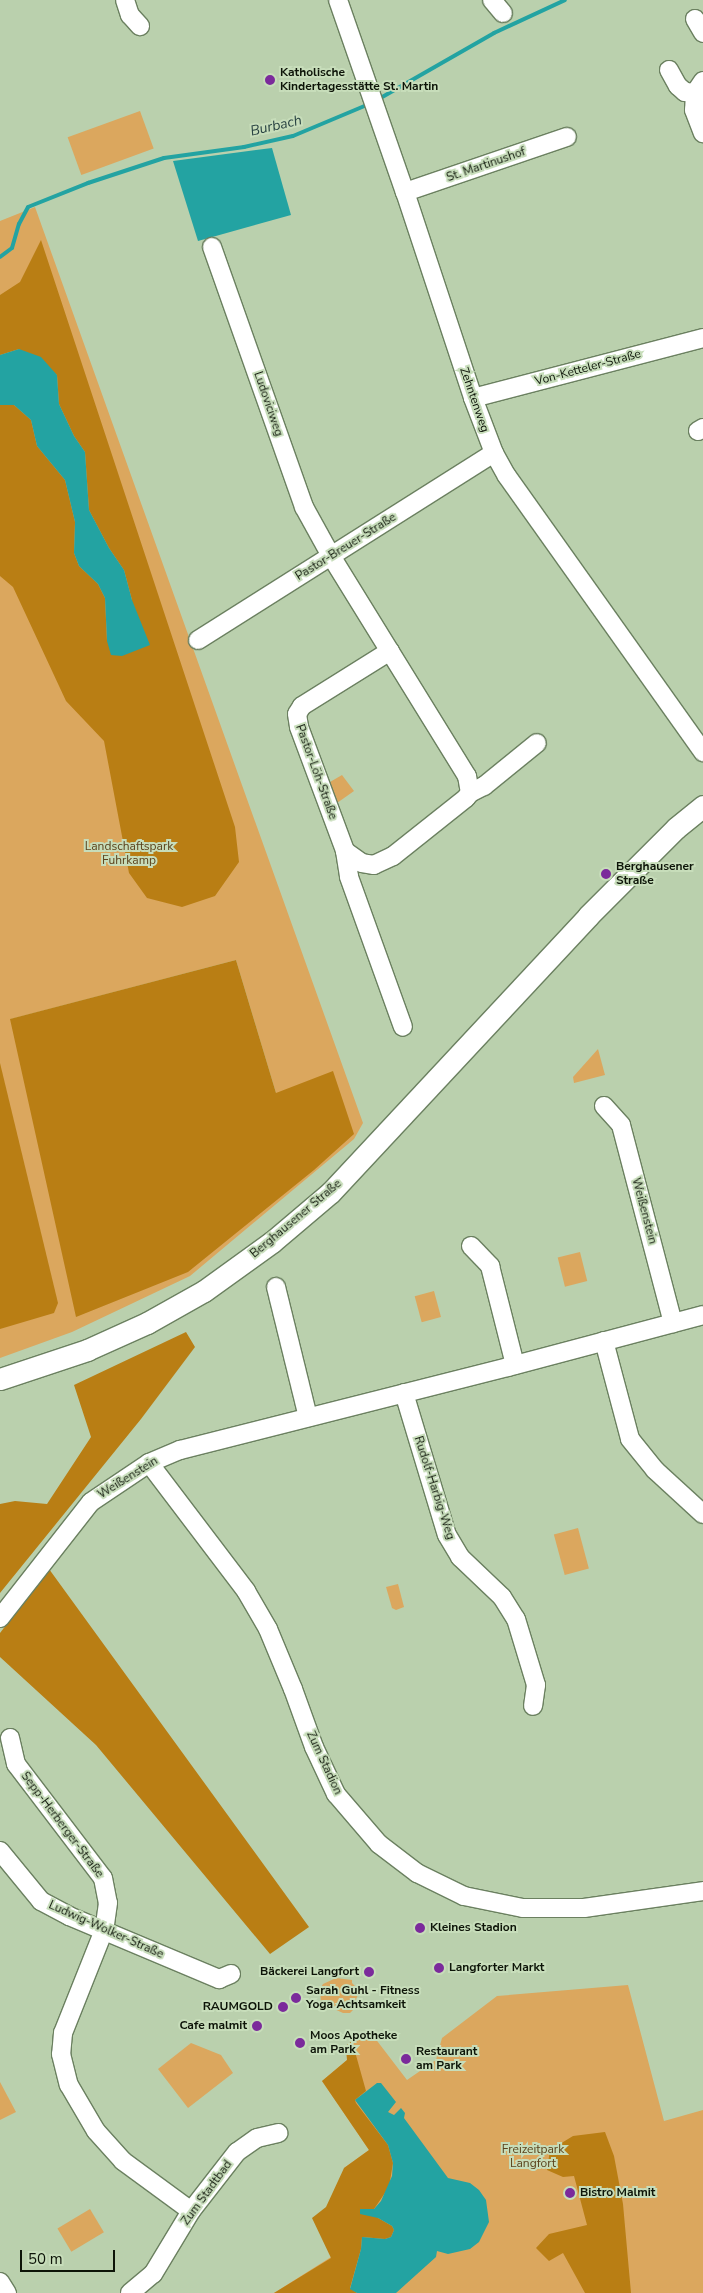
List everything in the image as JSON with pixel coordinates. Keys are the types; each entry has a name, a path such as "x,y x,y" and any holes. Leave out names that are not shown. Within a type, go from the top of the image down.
{"main road":[{"name":"Berghausener Straße","path":"0,1378 87,1350 147,1323 218,1280 272,1242 331,1192 391,1130 594,910 676,828 703,806"}],"street":[{"path":"125,0 130,15 140,26"},
{"name":"Zehntenweg","path":"338,0 405,192 473,398 494,453 507,476 703,752"},
{"path":"669,70 678,86 685,92 699,87"},
{"path":"699,87 694,110 703,133"},
{"name":"St. Martinushof","path":"405,192 567,138"},
{"name":"Ludoviciweg","path":"212,247 304,507 331,556"},
{"name":"Von-Ketteler-Straße","path":"473,398 703,338"},
{"name":"Pastor-Breuer-Straße","path":"198,640 494,453"},
{"path":"331,556 467,776 470,793"},
{"name":"Pastor-Löh-Straße","path":"390,651 302,706 297,714 299,727 346,851 349,878 403,1026"},
{"path":"346,851 362,863 374,865 393,856 446,815 470,793 484,786 537,743"},
{"name":"Weißenstein","path":"604,1106 621,1125 673,1323"},
{"path":"471,1246 490,1266 515,1365"},
{"path":"276,1287 308,1417"},
{"name":"Weißenstein","path":"0,1618 91,1502 149,1463 180,1450 604,1342 703,1314"},
{"path":"604,1342 630,1439 655,1470 703,1514"},
{"name":"Rudolf-Harbig-Weg","path":"404,1393 447,1535 460,1557 502,1597 516,1619 536,1685 533,1706"},
{"name":"Zum Stadion","path":"149,1463 246,1591 268,1629 294,1688 314,1747 336,1794 379,1844 417,1873 464,1896 523,1908 584,1908 703,1891"},
{"name":"Sepp-Herberger-Straße","path":"10,1738 16,1764 103,1878 108,1903 104,1930 63,2033 61,2054 69,2085 96,2131 123,2161 191,2211"},
{"name":"Ludwig-Wolker-Straße","path":"0,1851 41,1901 219,1979 231,1974"},
{"name":"Zum Stadtbad","path":"130,2293 153,2274 191,2211 237,2152 257,2138 278,2133"},
{"path":"0,2282 7,2293"}],"green space":[{"path":"140,111 154,149 81,175 68,137"},
{"name":"Landschaftspark Fuhrkamp","path":"35,207 363,1123 354,1139 190,1276 72,1332 0,1358 0,221","holes":["236,960 276,1093 11,1019"]},
{"path":"41,240 235,827 239,862 215,896 182,907 147,898 129,873 104,741 66,701 13,587 0,576 0,405 14,405 31,420 37,446 65,480 75,522 74,553 79,566 98,584 105,598 107,641 132,600 124,570 109,548 89,510 85,452 74,436 59,404 57,375 19,349 0,355 0,295 20,282"},
{"path":"342,775 354,791 337,803 330,782"},
{"path":"236,960 276,1093 333,1071 354,1134 314,1170 188,1272 76,1317 10,1019"},
{"path":"598,1049 605,1075 574,1083 573,1077"},
{"path":"0,1063 58,1303 54,1313 0,1329"},
{"path":"580,1252 587,1281 565,1287 558,1258"},
{"path":"434,1291 441,1317 422,1322 415,1296"},
{"path":"186,1332 195,1347 141,1419 0,1593 0,1504 15,1501 47,1504 91,1437 74,1385"},
{"path":"578,1528 589,1569 565,1575 554,1534"},
{"path":"49,1569 309,1927 270,1954 96,1745 0,1657 0,1633"},
{"path":"398,1584 404,1607 396,1610 392,1608 386,1587"},
{"path":"336,1978 352,1980 352,1983 358,1989 359,1993 353,2005 353,2010 350,2013 343,2013 321,2003 320,1989 323,1984"},
{"name":"Freizeitpark Langfort","path":"628,1985 664,2121 703,2110 703,2293 274,2293 331,2257 344,2168 369,2150 322,2081 347,2060 346,2046 368,2029 407,2080 436,2060 442,2038 497,1996"},
{"path":"352,2041 366,2091 355,2100 356,2103 388,2145 393,2163 389,2187 374,2209 378,2218 392,2226 394,2230 391,2237 385,2239 362,2237 361,2249 350,2288 357,2293 274,2293 331,2258 312,2218 326,2207 344,2168 369,2150 322,2081 347,2060 346,2046"},
{"path":"191,2043 221,2055 233,2073 188,2108 158,2069"},
{"path":"0,2082 16,2112 0,2120"},
{"path":"605,2132 614,2156 623,2204 631,2293 585,2293 563,2253 549,2261 536,2248 549,2234 587,2225 574,2176 563,2177 547,2170 550,2150 573,2136"},
{"path":"90,2209 104,2232 71,2252 57,2229"}],"water":[{"path":"272,148 291,215 198,241 173,161"},
{"path":"19,349 41,357 57,375 59,404 74,436 85,452 89,510 109,548 124,570 132,600 150,645 122,656 111,655 107,641 105,598 98,584 79,566 74,553 75,522 65,480 37,446 31,420 14,405 0,405 0,355"},
{"path":"377,2083 381,2083 396,2102 388,2112 394,2115 401,2108 405,2113 404,2118 448,2178 470,2183 479,2190 486,2200 489,2222 479,2242 470,2249 448,2254 437,2251 436,2257 396,2293 357,2293 350,2289 361,2249 362,2237 385,2239 391,2237 394,2230 392,2226 378,2218 360,2214 360,2209 374,2209 381,2201 392,2176 393,2163 388,2145 355,2100"}],"waterway":[{"name":"Burbach","path":"377,100 494,33 565,0"},
{"name":"Burbach","path":"0,257 12,248 19,224 28,207 88,183 164,158 244,147 293,136 369,104"}],"place":[{"name":"Katholische Kindertagesstätte St. Martin","path":"270,80"},
{"name":"Berghausener Straße","path":"606,874"},
{"name":"Kleines Stadion","path":"420,1928"},
{"name":"Langforter Markt","path":"439,1968"},
{"name":"Bäckerei Langfort","path":"369,1972"},
{"name":"Sarah Guhl - Fitness Yoga Achtsamkeit","path":"296,1998"},
{"name":"RAUMGOLD","path":"283,2007"},
{"name":"Cafe malmit","path":"257,2026"},
{"name":"Moos Apotheke am Park","path":"300,2043"},
{"name":"Restaurant am Park","path":"406,2059"},
{"name":"Bistro Malmit","path":"570,2193"}]}
